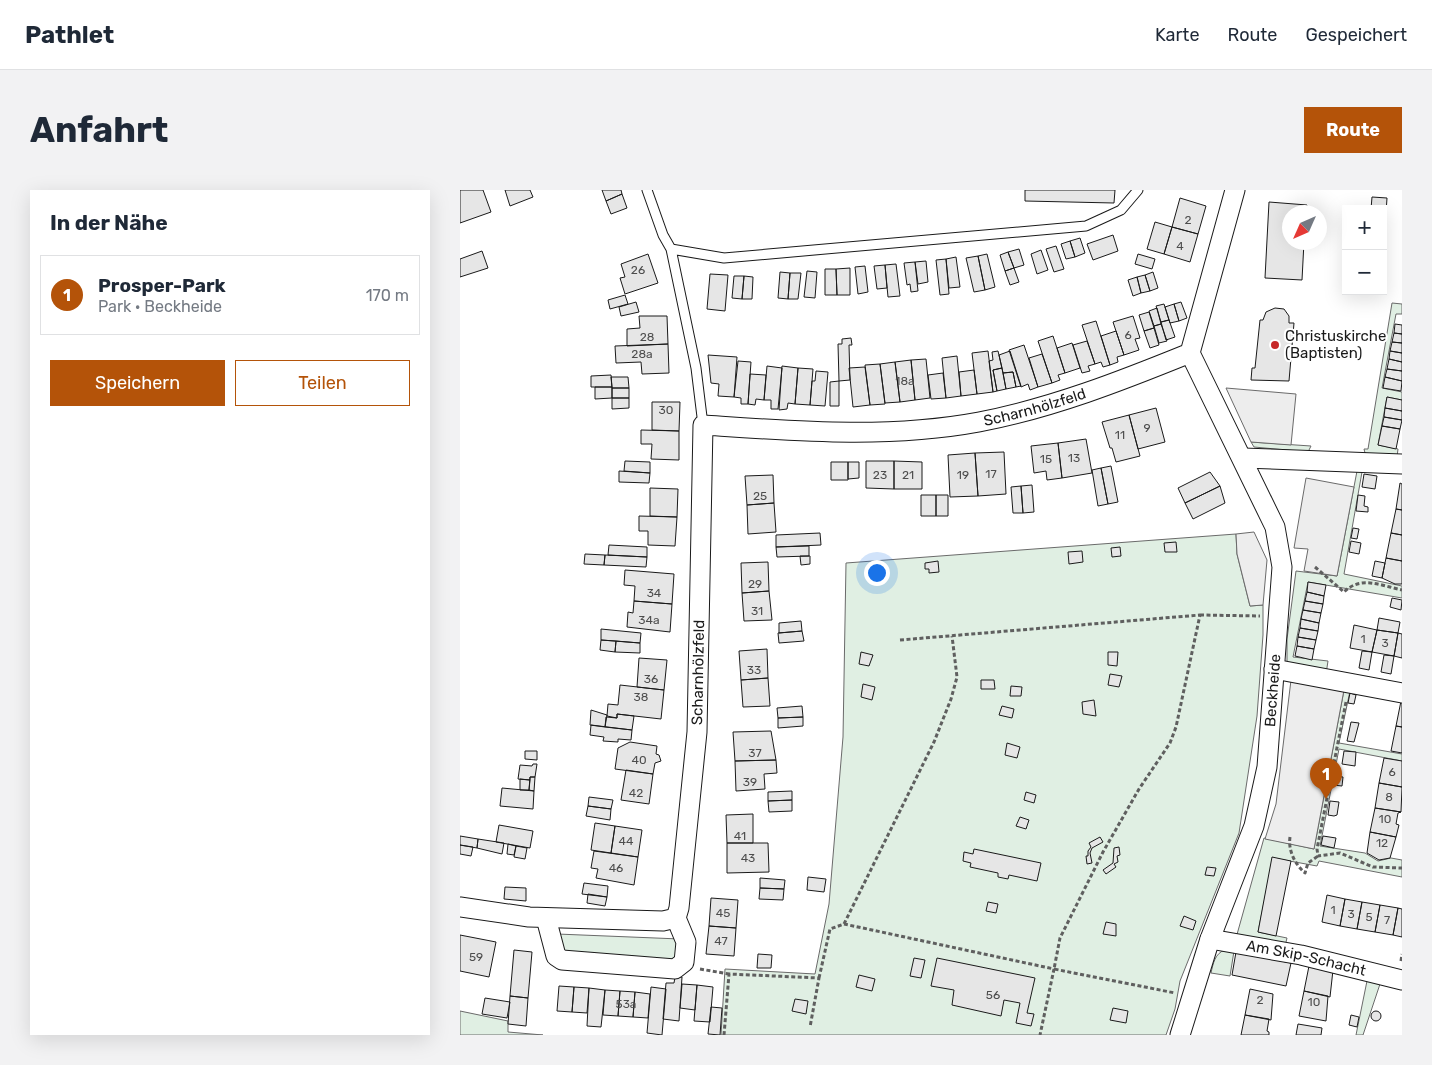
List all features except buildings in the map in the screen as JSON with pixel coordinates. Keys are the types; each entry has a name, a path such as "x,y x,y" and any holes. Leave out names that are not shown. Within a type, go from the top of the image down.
{"street":[{"path":"1190,353 1235,190"},
{"name":"Scharnhölzfeld","path":"676,918 679,908 688,834 697,732 703,425 829,433 902,430 978,422 1101,389 1190,353"},
{"name":"Beckheide","path":"1180,1035 1210,939 1254,826 1267,767 1281,554 1275,527 1243,458 1190,353"},
{"path":"1243,458 1402,464"},
{"path":"1274,669 1402,693"},
{"path":"460,908 508,916 546,918 663,921 676,918 686,942 684,962 682,966 675,968 562,960 556,956 546,918"},
{"name":"Am Skip-Schacht","path":"1210,939 1301,955 1402,980"}],"lane":[{"name":"Scharnhölzfeld","path":"647,190 663,235 671,250 696,368 703,425"},
{"path":"671,250 724,258 1086,226 1121,210 1138,190"}],"path":[{"path":"1315,567 1344,592 1355,583 1362,581 1402,590"},
{"path":"1040,1035 1060,938 1103,852 1139,789 1170,743 1176,727 1200,615"},
{"path":"900,640 1200,615 1278,616"},
{"path":"844,924 934,742 951,699 957,677 952,636"},
{"path":"1318,856 1317,849 1349,683"},
{"path":"1290,837 1289,842 1296,864 1305,872 1308,863 1318,856 1340,853 1373,867 1402,868"},
{"path":"810,1027 830,929 844,924 1054,969 1192,996"},
{"path":"682,966 729,974 820,978"},
{"path":"724,1035 729,974"}],"green space":[{"path":"1392,303 1402,304 1402,314 1396,314 1382,388 1402,392 1402,400 1387,397 1378,445 1398,449 1397,457 1366,457 1364,449 1368,449"},
{"path":"1251,442 1311,446 1308,452 1254,447"},
{"path":"1357,471 1362,472 1344,574 1402,586 1402,598 1308,582 1293,657 1328,661 1326,674 1287,667 1287,639 1296,571 1337,576"},
{"path":"1236,534 1237,554 1250,606 1263,605 1263,635 1257,716 1239,833 1180,981 1175,1009 1166,1035 721,1035 725,969 815,974 829,904 843,737 846,563"},
{"path":"1344,690 1350,691 1339,743 1402,754 1402,761 1339,749 1320,846 1365,853 1378,861 1391,858 1402,860 1402,877 1319,861 1317,866 1273,858 1258,932 1287,938 1285,946 1236,938 1264,838 1314,849"},
{"path":"557,934 680,939 676,961 565,954"},
{"path":"1225,950 1234,951 1230,976 1211,973 1217,956"},
{"path":"1368,976 1381,981 1363,1035 1356,1035"},
{"path":"460,1011 508,1021 508,1032 543,1035 460,1035"}],"shaded area":[{"path":"1226,388 1296,394 1291,445 1251,442"},
{"path":"1306,478 1354,487 1337,576 1304,571 1308,549 1294,548"},
{"path":"1254,532 1267,560 1263,605 1250,606 1237,554 1236,534"},
{"path":"1291,680 1344,690 1314,849 1265,839 1276,804"}],"place":[{"name":"Christuskirche (Baptisten)","path":"1275,345"},
{"name":"Prosper-Park","path":"1326,799"}]}
